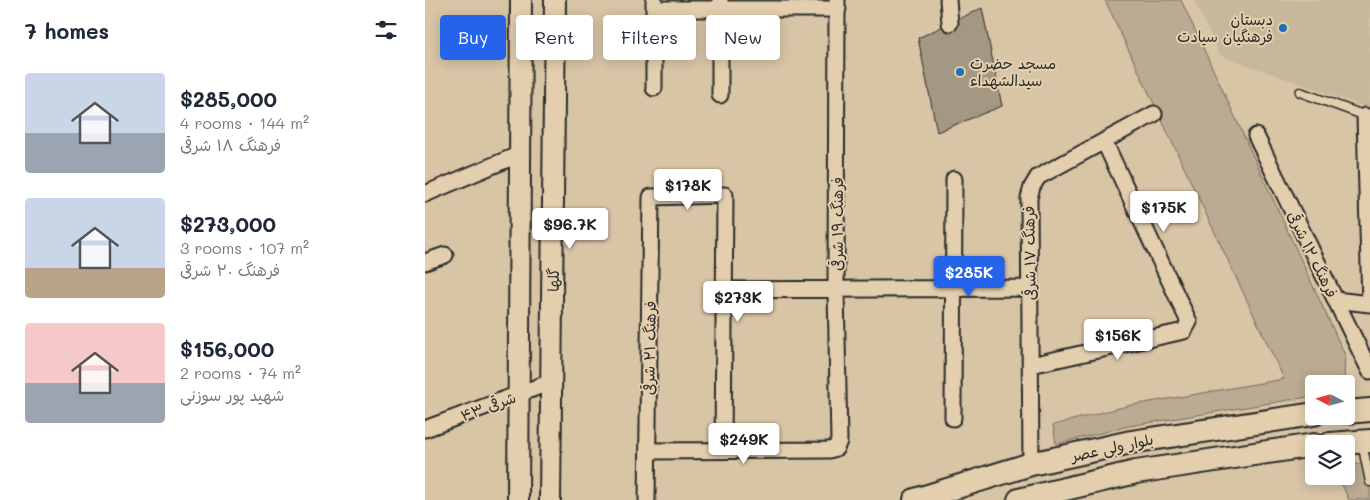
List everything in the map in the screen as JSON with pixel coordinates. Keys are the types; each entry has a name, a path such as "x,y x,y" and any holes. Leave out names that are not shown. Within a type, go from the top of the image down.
{"main road":[{"path":"1355,411 1370,410"},
{"name":"بلوار ولی عصر","path":"915,500 1031,464 1131,442 1236,424 1305,415"},
{"name":"بلوار ولی عصر","path":"1032,498 1136,472 1305,446"}],"street":[{"path":"518,500 521,0"},
{"name":"گلها","path":"550,500 555,0"},
{"path":"948,0 950,23"},
{"path":"654,88 654,4 838,5"},
{"path":"720,4 720,95"},
{"name":"فرهنگ ۱۹ شرقی","path":"723,450 836,448 839,441 837,289 838,5"},
{"name":"فرهنگ ۱۷ شرقی","path":"1031,464 1029,198 1032,187 1038,178 1154,114"},
{"path":"1335,300 1370,304 1368,117"},
{"name":"فرهنگ ۱۲ شرقی","path":"1256,136 1370,371"},
{"path":"1031,364 1184,331 1188,327 1189,322 1104,141"},
{"path":"425,194 520,154"},
{"path":"953,418 954,179"},
{"name":"فرهنگ ۲۱ شرقی","path":"647,500 651,197 725,195 723,290"},
{"path":"425,262 445,255"},
{"path":"648,451 723,450 723,290 1030,288"},
{"name":"۴۳ شرقی","path":"425,429 551,382"}],"lane":[{"path":"1300,92 1368,117"},
{"path":"1366,441 1370,482"}],"shaded area":[{"path":"1105,0 1181,0 1345,355 1344,375 1305,375 1305,397 1129,426 1056,444 1053,425 1127,406 1284,379"},
{"name":"دبستان فرهنگیان سیادت","path":"1194,0 1370,0 1370,109 1220,55"},
{"path":"1355,464 1370,464 1370,500 1349,500 1342,485 1355,485"}],"building":[{"name":"مسجد حضرت سیدالشهداء","path":"982,8 1002,106 937,132 918,38"}],"place":[{"name":"دبستان فرهنگیان سیادت","path":"1283,28"},
{"name":"مسجد حضرت سیدالشهداء","path":"960,72"}]}
